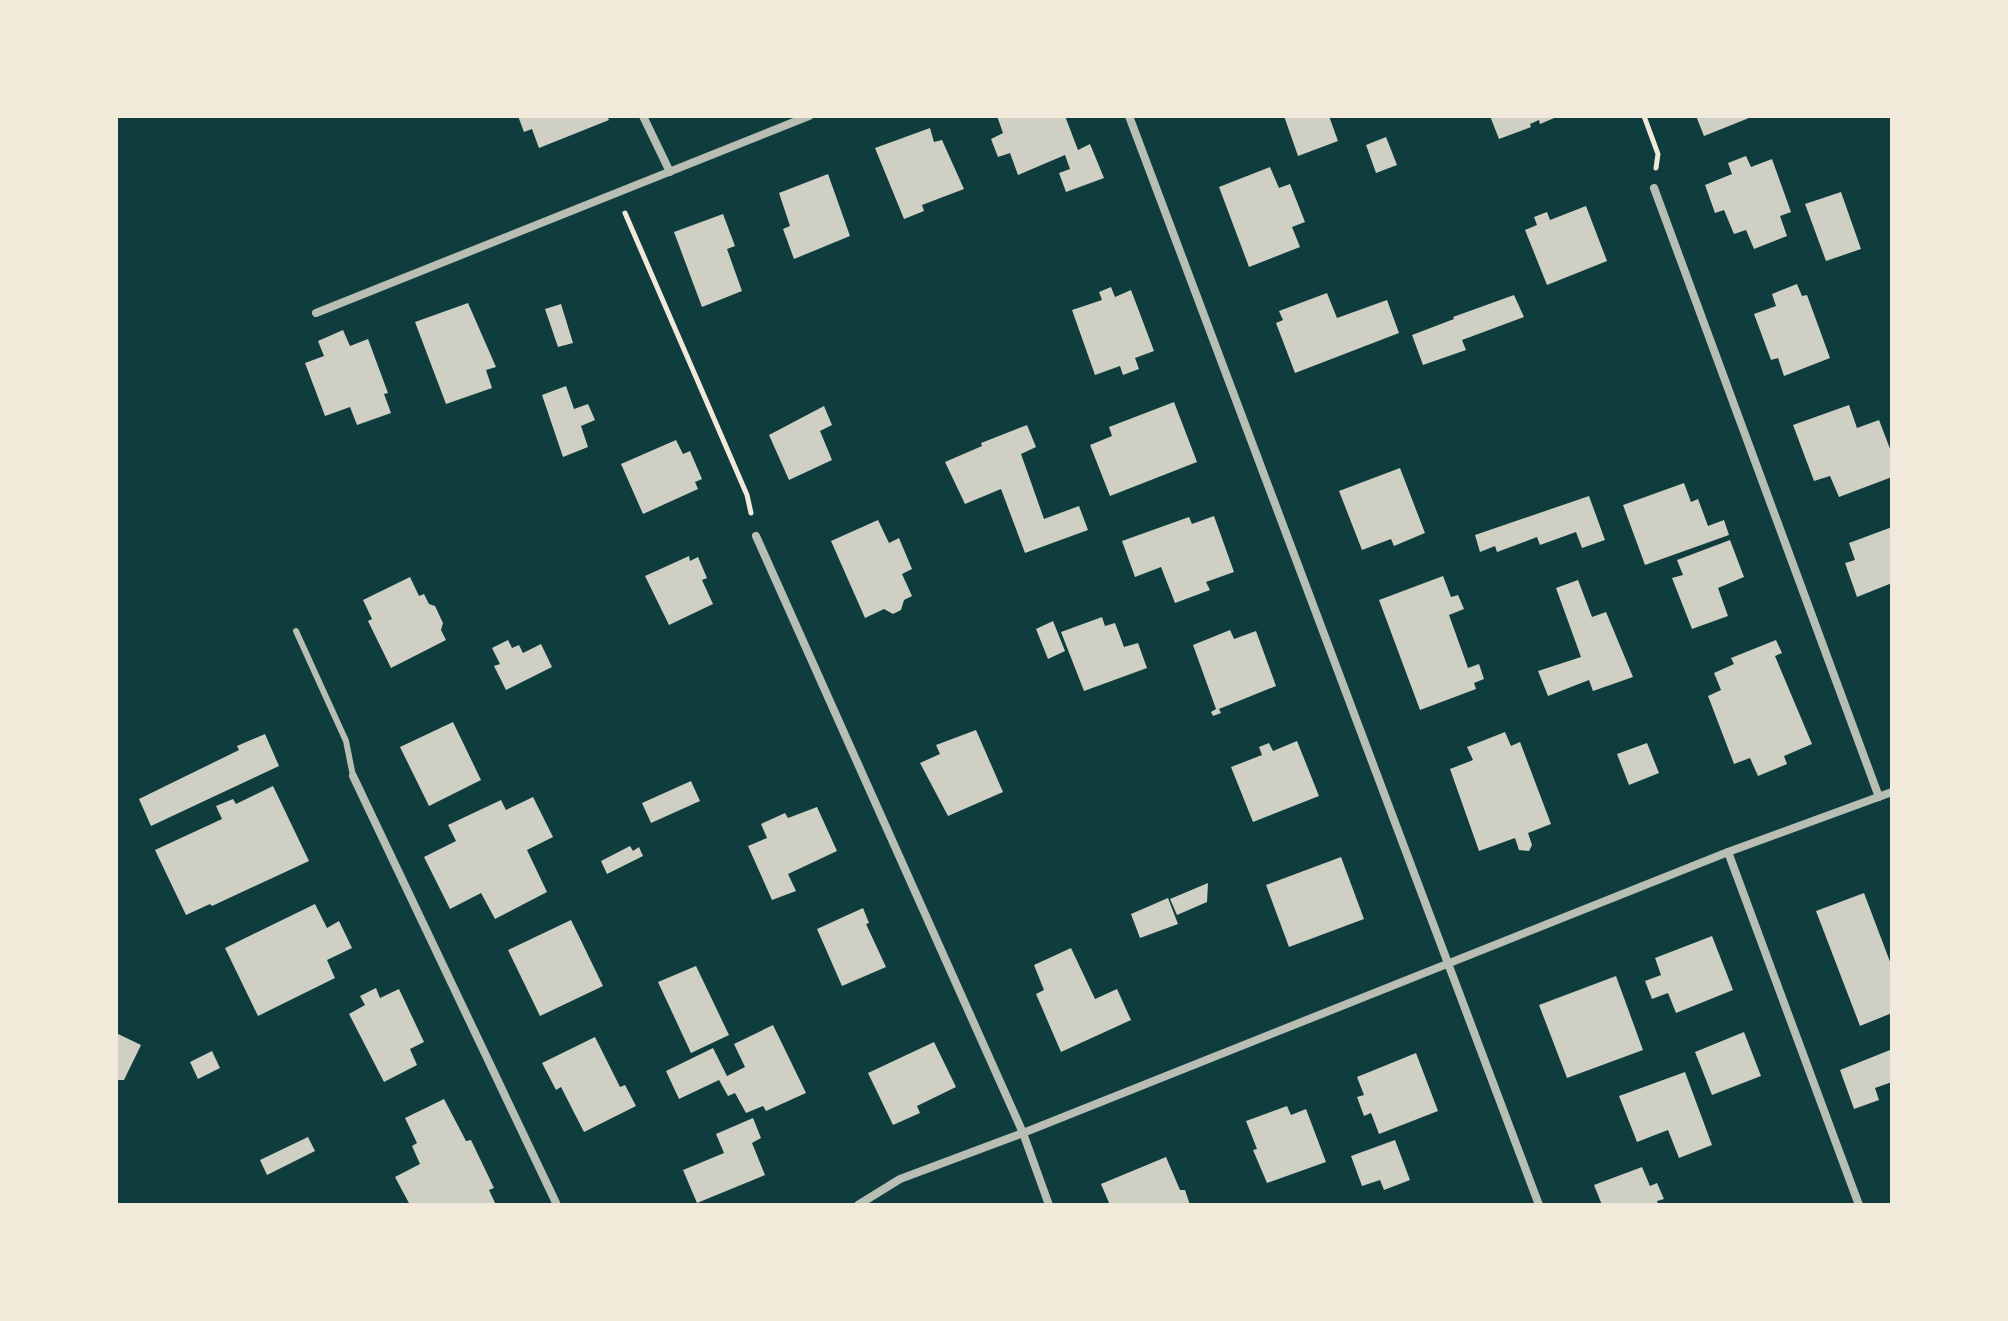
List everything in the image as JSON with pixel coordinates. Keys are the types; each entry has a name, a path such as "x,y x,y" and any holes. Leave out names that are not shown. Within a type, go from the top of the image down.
{"street":[{"path":"643,116 670,172"},
{"path":"316,313 809,116"},
{"path":"1129,116 1539,1205"},
{"path":"1654,188 1879,797"},
{"path":"756,536 1023,1133 1049,1205"},
{"path":"353,776 557,1205"},
{"path":"858,1205 900,1179 1728,852 1892,792"},
{"path":"1728,852 1859,1205"}],"lane":[{"path":"296,631 346,741 353,776"}],"path":[{"path":"1644,116 1658,154 1654,188"},
{"path":"617,193 747,495 756,536"}],"building":[{"path":"518,116 607,116 609,120 539,148 532,129 524,132"},
{"path":"997,116 1065,116 1078,150 1090,144 1104,178 1066,192 1059,173 1070,169 1065,155 1018,175 1010,153 998,157 991,139 1003,133"},
{"path":"1284,116 1329,116 1338,141 1298,156"},
{"path":"1490,116 1559,116 1540,124 1539,120 1530,124 1531,127 1499,139"},
{"path":"1696,116 1754,116 1704,136"},
{"path":"930,128 934,142 942,140 964,189 922,205 924,211 904,219 875,148"},
{"path":"1386,137 1397,165 1376,173 1366,145"},
{"path":"1746,156 1751,167 1772,159 1791,212 1780,216 1787,236 1754,249 1746,230 1734,234 1724,210 1715,213 1705,185 1732,174 1728,163"},
{"path":"1270,167 1279,188 1290,184 1305,222 1292,227 1300,247 1249,267 1219,187"},
{"path":"828,174 850,236 794,259 783,229 790,226 779,193"},
{"path":"1841,192 1861,249 1826,261 1805,204"},
{"path":"1586,206 1607,261 1547,285 1525,230 1537,225 1534,217 1547,212 1550,220"},
{"path":"723,214 735,246 727,249 742,291 702,307 674,232"},
{"path":"1797,284 1802,296 1807,295 1830,358 1784,376 1778,358 1771,360 1754,314 1776,306 1772,294"},
{"path":"1111,287 1115,297 1131,290 1154,351 1135,358 1139,369 1123,375 1120,366 1095,375 1072,310 1102,300 1099,292"},
{"path":"1327,293 1337,318 1387,300 1399,333 1295,373 1276,323 1283,320 1279,311"},
{"path":"1514,295 1524,317 1462,340 1466,350 1423,365 1412,335"},
{"path":"468,303 496,367 486,370 492,388 446,404 415,322"},
{"path":"561,304 573,343 558,347 545,309"},
{"path":"343,330 350,346 368,339 388,393 384,394 391,413 357,425 350,407 325,416 305,363 324,356 318,341"},
{"path":"566,386 574,409 588,404 595,420 581,426 588,447 563,457 542,395"},
{"path":"1174,402 1197,462 1110,496 1090,445 1112,436 1109,427"},
{"path":"1849,405 1857,428 1879,420 1892,454 1892,477 1839,497 1830,476 1814,481 1793,425"},
{"path":"824,406 832,425 820,431 832,460 789,480 769,435"},
{"path":"1027,425 1036,447 1021,454 1044,519 1079,506 1088,530 1025,553 1001,489 965,504 945,462 982,446 981,443"},
{"path":"676,440 683,454 690,451 702,479 695,482 698,489 643,514 621,464"},
{"path":"1400,468 1425,533 1394,546 1391,539 1362,550 1339,491"},
{"path":"1684,483 1691,502 1698,499 1708,526 1724,520 1729,535 1645,565 1623,505"},
{"path":"1589,496 1605,540 1582,548 1576,532 1540,545 1537,537 1497,552 1495,546 1480,552 1475,535"},
{"path":"1214,516 1234,572 1206,582 1210,590 1175,603 1161,567 1135,577 1122,541 1189,517 1192,524"},
{"path":"878,520 889,543 899,538 912,569 902,574 912,596 904,600 901,610 893,614 884,609 865,618 831,541"},
{"path":"1892,527 1892,583 1857,597 1845,563 1855,560 1849,543"},
{"path":"1730,540 1744,577 1718,588 1728,616 1692,629 1672,578 1683,575 1677,560"},
{"path":"689,556 690,561 698,557 707,578 702,580 713,604 669,625 645,576"},
{"path":"1443,576 1451,597 1458,595 1464,609 1449,615 1468,668 1479,664 1484,679 1474,683 1476,689 1420,710 1379,600"},
{"path":"410,577 419,596 424,594 429,604 435,606 446,640 391,668 368,621 372,619 363,600"},
{"path":"1578,580 1592,617 1606,612 1633,677 1593,691 1589,680 1548,696 1538,671 1581,657 1556,588"},
{"path":"1102,617 1105,626 1115,623 1124,647 1138,643 1147,668 1084,691 1061,632"},
{"path":"1053,621 1065,651 1048,659 1036,629"},
{"path":"1230,630 1234,639 1256,631 1276,686 1219,709 1221,713 1213,716 1211,712 1216,709 1193,645"},
{"path":"508,640 512,648 519,645 523,653 541,644 552,667 506,690 494,666 500,664 492,648"},
{"path":"1776,640 1782,653 1775,656 1812,744 1784,756 1787,764 1758,776 1750,758 1734,764 1708,696 1721,690 1714,673 1734,664 1731,658"},
{"path":"453,722 481,780 429,806 400,747"},
{"path":"976,730 1003,792 948,816 920,763 940,754 936,745"},
{"path":"1505,732 1511,746 1520,742 1551,824 1528,833 1532,845 1529,851 1519,850 1515,838 1479,851 1450,769 1473,760 1467,747"},
{"path":"265,734 279,766 151,826 139,799"},
{"path":"1297,741 1319,796 1253,822 1231,767 1262,755 1259,747 1269,743 1273,751"},
{"path":"1647,743 1659,773 1629,785 1617,754"},
{"path":"691,781 700,801 651,823 642,803"},
{"path":"273,786 309,861 186,915 155,850 222,819 216,806 233,799 236,804"},
{"path":"533,797 553,837 527,850 547,892 495,919 481,893 450,909 424,857 456,841 448,825 501,800 506,810"},
{"path":"817,807 837,851 788,874 796,891 772,900 748,846 767,838 761,824 785,813 788,818"},
{"path":"630,846 633,851 639,847 643,856 607,874 601,861"},
{"path":"1341,857 1364,919 1289,947 1266,885"},
{"path":"1208,883 1207,902 1177,915 1170,899"},
{"path":"1864,893 1892,967 1892,1013 1860,1026 1816,911"},
{"path":"1168,898 1178,924 1140,938 1131,914"},
{"path":"315,904 327,928 339,921 352,948 327,960 335,978 258,1016 225,948"},
{"path":"863,908 869,923 866,924 886,967 842,986 817,929"},
{"path":"571,920 603,986 540,1016 508,950"},
{"path":"1712,936 1733,990 1676,1013 1668,993 1652,999 1645,981 1661,975 1655,958"},
{"path":"1071,948 1095,999 1117,989 1131,1020 1061,1052 1036,994 1044,990 1034,965"},
{"path":"696,966 729,1035 691,1053 658,982"},
{"path":"1616,976 1643,1050 1567,1078 1539,1005"},
{"path":"376,988 380,998 399,989 424,1042 410,1049 417,1065 384,1082 349,1014 365,1005 360,996"},
{"path":"773,1025 806,1093 766,1111 763,1106 746,1113 735,1093 728,1096 719,1080 679,1099 666,1071 713,1048 727,1076 745,1067 734,1044"},
{"path":"1744,1032 1761,1076 1712,1095 1695,1052"},
{"path":"116,1033 141,1045 124,1080 116,1080"},
{"path":"595,1037 620,1087 625,1085 636,1106 584,1132 561,1087 556,1090 542,1063"},
{"path":"934,1042 956,1087 917,1106 920,1113 893,1125 868,1073"},
{"path":"1890,1050 1892,1082 1875,1088 1879,1100 1854,1109 1840,1070"},
{"path":"212,1051 220,1068 198,1079 190,1062"},
{"path":"1416,1053 1438,1111 1379,1134 1371,1113 1364,1116 1357,1097 1364,1095 1357,1077"},
{"path":"1685,1072 1712,1145 1679,1158 1668,1130 1637,1142 1619,1096"},
{"path":"444,1099 466,1141 471,1140 494,1188 489,1190 496,1205 410,1205 395,1177 420,1164 412,1146 417,1143 405,1118"},
{"path":"1287,1106 1291,1115 1306,1109 1326,1162 1267,1183 1253,1150 1257,1149 1246,1121"},
{"path":"753,1118 761,1138 752,1143 765,1175 697,1203 683,1170 724,1153 716,1134"},
{"path":"308,1137 315,1151 267,1175 260,1160"},
{"path":"1395,1140 1410,1180 1384,1190 1380,1180 1362,1186 1351,1156"},
{"path":"1166,1157 1190,1205 1110,1205 1101,1184"},
{"path":"1642,1167 1650,1186 1657,1183 1664,1199 1657,1201 1658,1205 1602,1205 1594,1185"}]}
